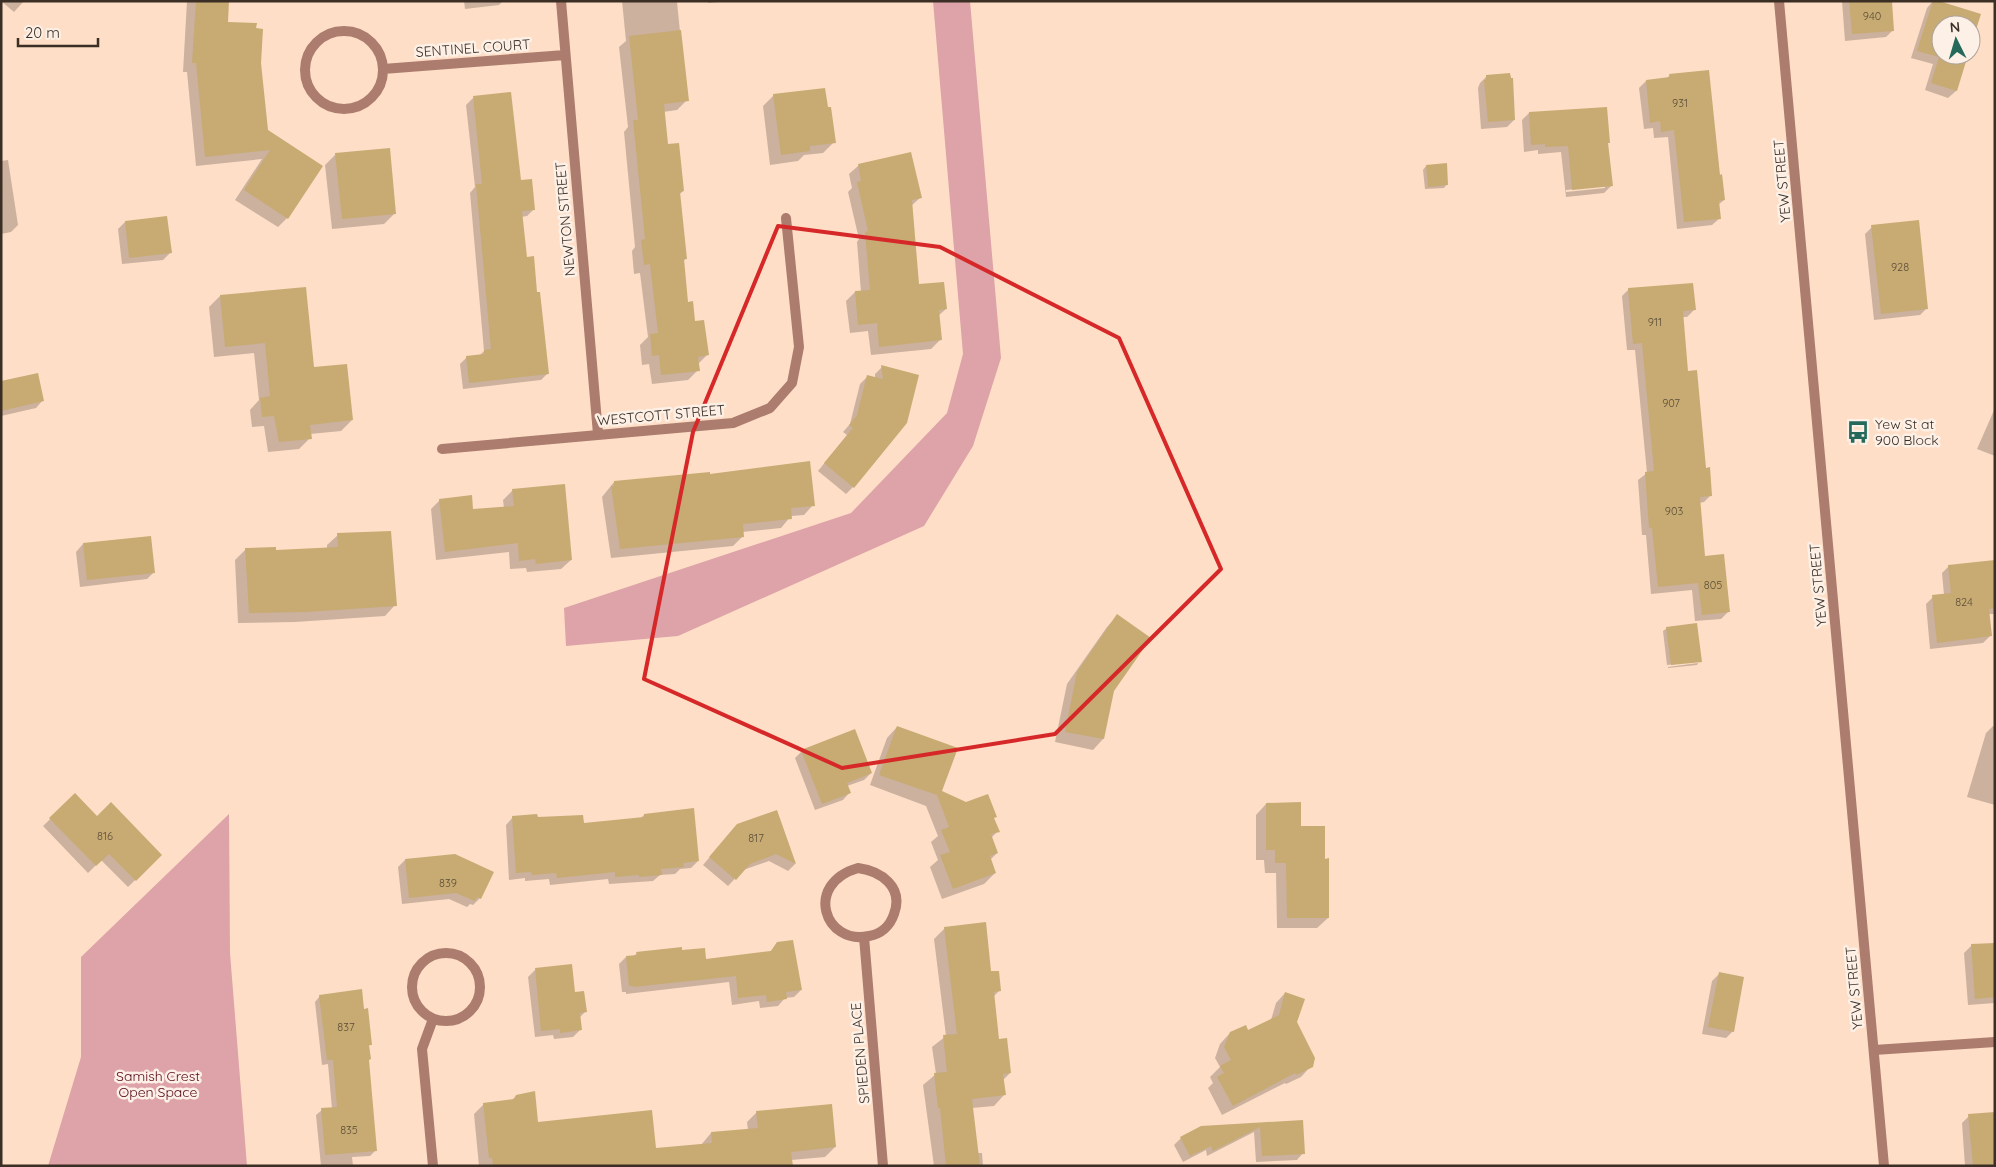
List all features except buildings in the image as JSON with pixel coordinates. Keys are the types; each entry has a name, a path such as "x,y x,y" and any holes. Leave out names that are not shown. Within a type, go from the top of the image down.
{"street":[{"name":"NEWTON STREET","path":"561,1 598,434"},
{"name":"YEW STREET","path":"1779,1 1884,1166"},
{"path":"342,31 355,32 375,46 383,69 381,82 374,94 364,103 351,108 338,108 325,104 315,96 307,84 305,71 306,59 311,48 320,39 331,33 342,31"},
{"name":"SENTINEL COURT","path":"383,69 565,55"},
{"name":"WESTCOTT STREET","path":"442,448 733,423 770,408 792,383 799,347 786,218"},
{"path":"858,868 871,870 883,876 892,887 896,900 894,913 888,926 877,934 864,937 850,937 838,930 830,920 824,900 834,880 844,872 858,868"},
{"name":"SPIEDEN PLACE","path":"864,937 883,1166"},
{"path":"444,953 458,955 469,962 477,972 481,985 479,999 472,1010 461,1018 448,1022 432,1019 423,1013 415,1002 412,990 413,976 420,965 431,956 444,953"},
{"path":"432,1019 422,1049 433,1166"},
{"path":"1874,1050 1995,1042"}],"highlighted area":[{"path":"778,226 940,247 1119,338 1221,569 1055,734 842,768 644,679 693,432"}],"green space":[{"path":"933,1 970,1 1001,358 973,446 924,526 678,636 566,646 564,608 851,513 947,413 963,354"},
{"name":"Samish Crest Open Space","path":"229,814 230,953 247,1166 48,1166 81,1057 81,957"}],"place":[{"name":"Yew St at 900 Block","path":"1858,432"}]}
